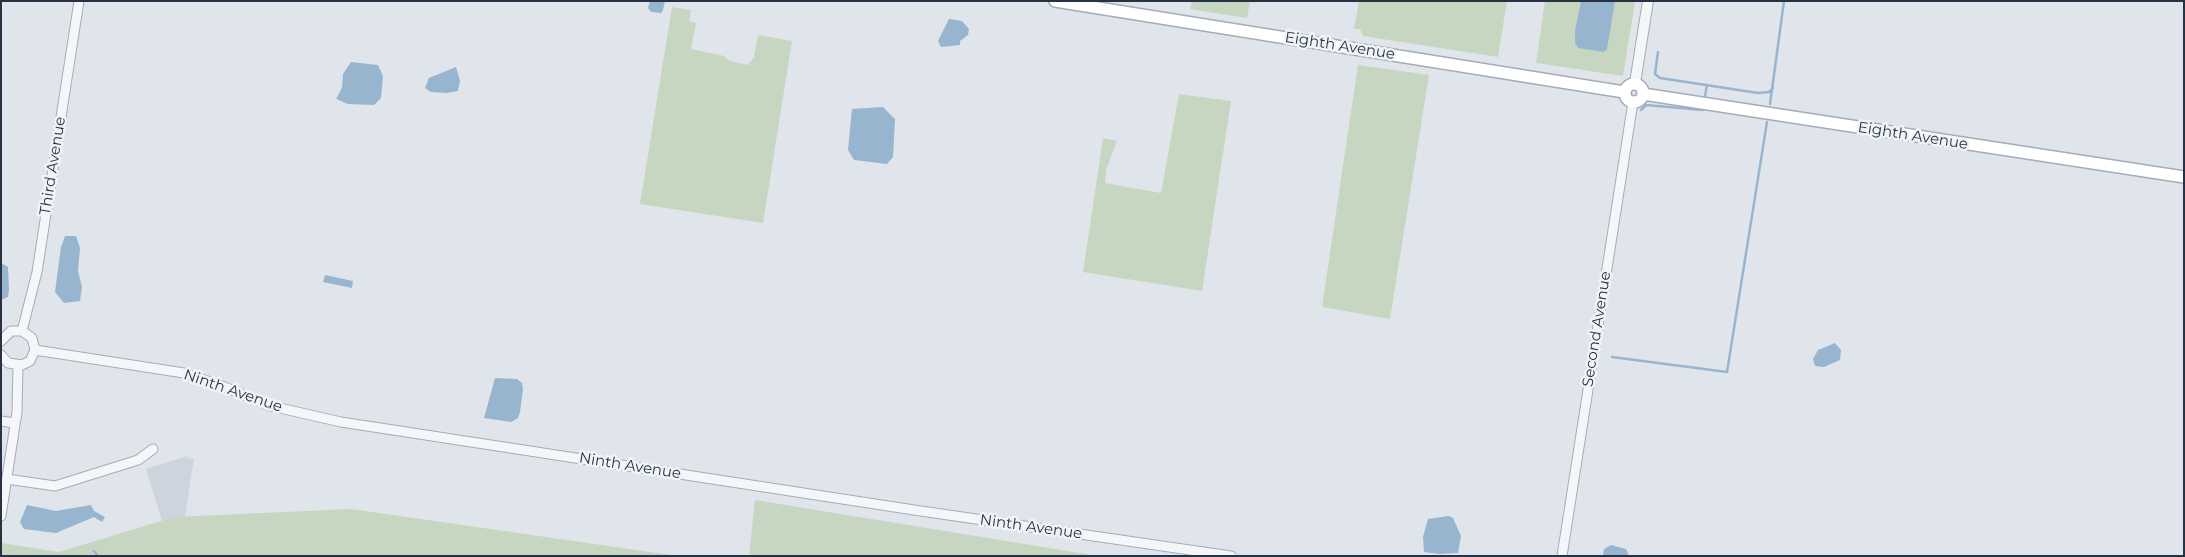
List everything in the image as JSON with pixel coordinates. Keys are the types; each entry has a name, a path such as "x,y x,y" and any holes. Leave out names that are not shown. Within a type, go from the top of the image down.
{"main road":[{"name":"Eighth Avenue","path":"1055,1 1624,92"},
{"path":"1635,83 1640,86 1643,94 1640,100 1633,102 1626,98 1624,92 1627,86 1635,83"},
{"name":"Eighth Avenue","path":"1643,94 2184,177"}],"street":[{"name":"Third Avenue","path":"22,331 37,272 79,1"},
{"path":"1635,83 1648,1"},
{"name":"Second Avenue","path":"1562,556 1633,102"},
{"path":"1,341 11,332 22,331 32,338 36,350 30,361 18,366 8,363 1,355"},
{"name":"Ninth Avenue","path":"36,350 184,373 271,406 341,422 914,510 1231,556"},
{"path":"1,516 15,423 18,366"},
{"path":"1,421 15,423"},
{"path":"7,479 55,486 138,460 153,449"}],"shaded area":[{"path":"187,456 188,459 194,458 185,517 162,521 146,469"}],"green space":[{"path":"1192,1 1250,1 1247,18 1190,9"},
{"path":"1359,1 1507,1 1498,57 1363,36 1360,29 1354,29"},
{"path":"1545,1 1635,1 1623,76 1536,63"},
{"path":"672,7 691,10 689,21 696,23 691,49 724,56 730,61 748,65 754,57 758,35 792,41 763,223 640,204"},
{"path":"1358,65 1429,75 1390,319 1322,307"},
{"path":"1179,94 1231,101 1202,291 1083,272 1103,138 1117,141 1106,170 1105,183 1161,193"},
{"path":"755,500 1098,556 749,556"},
{"path":"351,509 678,556 1,556 1,543 59,552 174,517"}],"water":[{"path":"650,1 665,1 661,13 651,12 648,8"},
{"path":"1581,1 1615,1 1607,49 1604,52 1578,48 1575,42 1575,31"},
{"path":"949,19 962,21 969,29 968,35 960,41 960,45 941,47 938,41"},
{"path":"351,62 378,65 383,76 381,98 374,105 348,104 336,99 342,88 343,74"},
{"path":"456,67 460,81 458,91 447,93 431,92 425,88 429,78"},
{"path":"883,107 895,119 893,157 887,164 854,160 848,150 852,109"},
{"path":"65,236 76,236 80,248 78,271 82,287 80,301 64,303 55,292 61,247"},
{"path":"1,263 8,267 9,290 8,297 1,300"},
{"path":"325,275 353,281 352,288 323,282"},
{"path":"1835,343 1841,350 1840,360 1824,367 1815,366 1813,359 1818,350"},
{"path":"495,378 517,379 522,383 520,412 518,418 511,422 484,418"},
{"path":"27,505 56,511 91,505 94,511 105,517 102,522 94,517 56,533 24,529 20,522"},
{"path":"1449,516 1453,518 1461,536 1458,553 1439,554 1424,552 1423,537 1428,519"},
{"path":"1611,545 1626,549 1629,556 1603,556 1604,549"}],"waterway":[{"path":"1770,104 1784,1"},
{"path":"1658,52 1655,74 1660,78 1758,93 1769,92 1773,88"},
{"path":"1705,96 1707,85"},
{"path":"1641,110 1646,105 1703,110"},
{"path":"1612,357 1727,372 1767,122"},
{"path":"94,551 98,556"}]}
